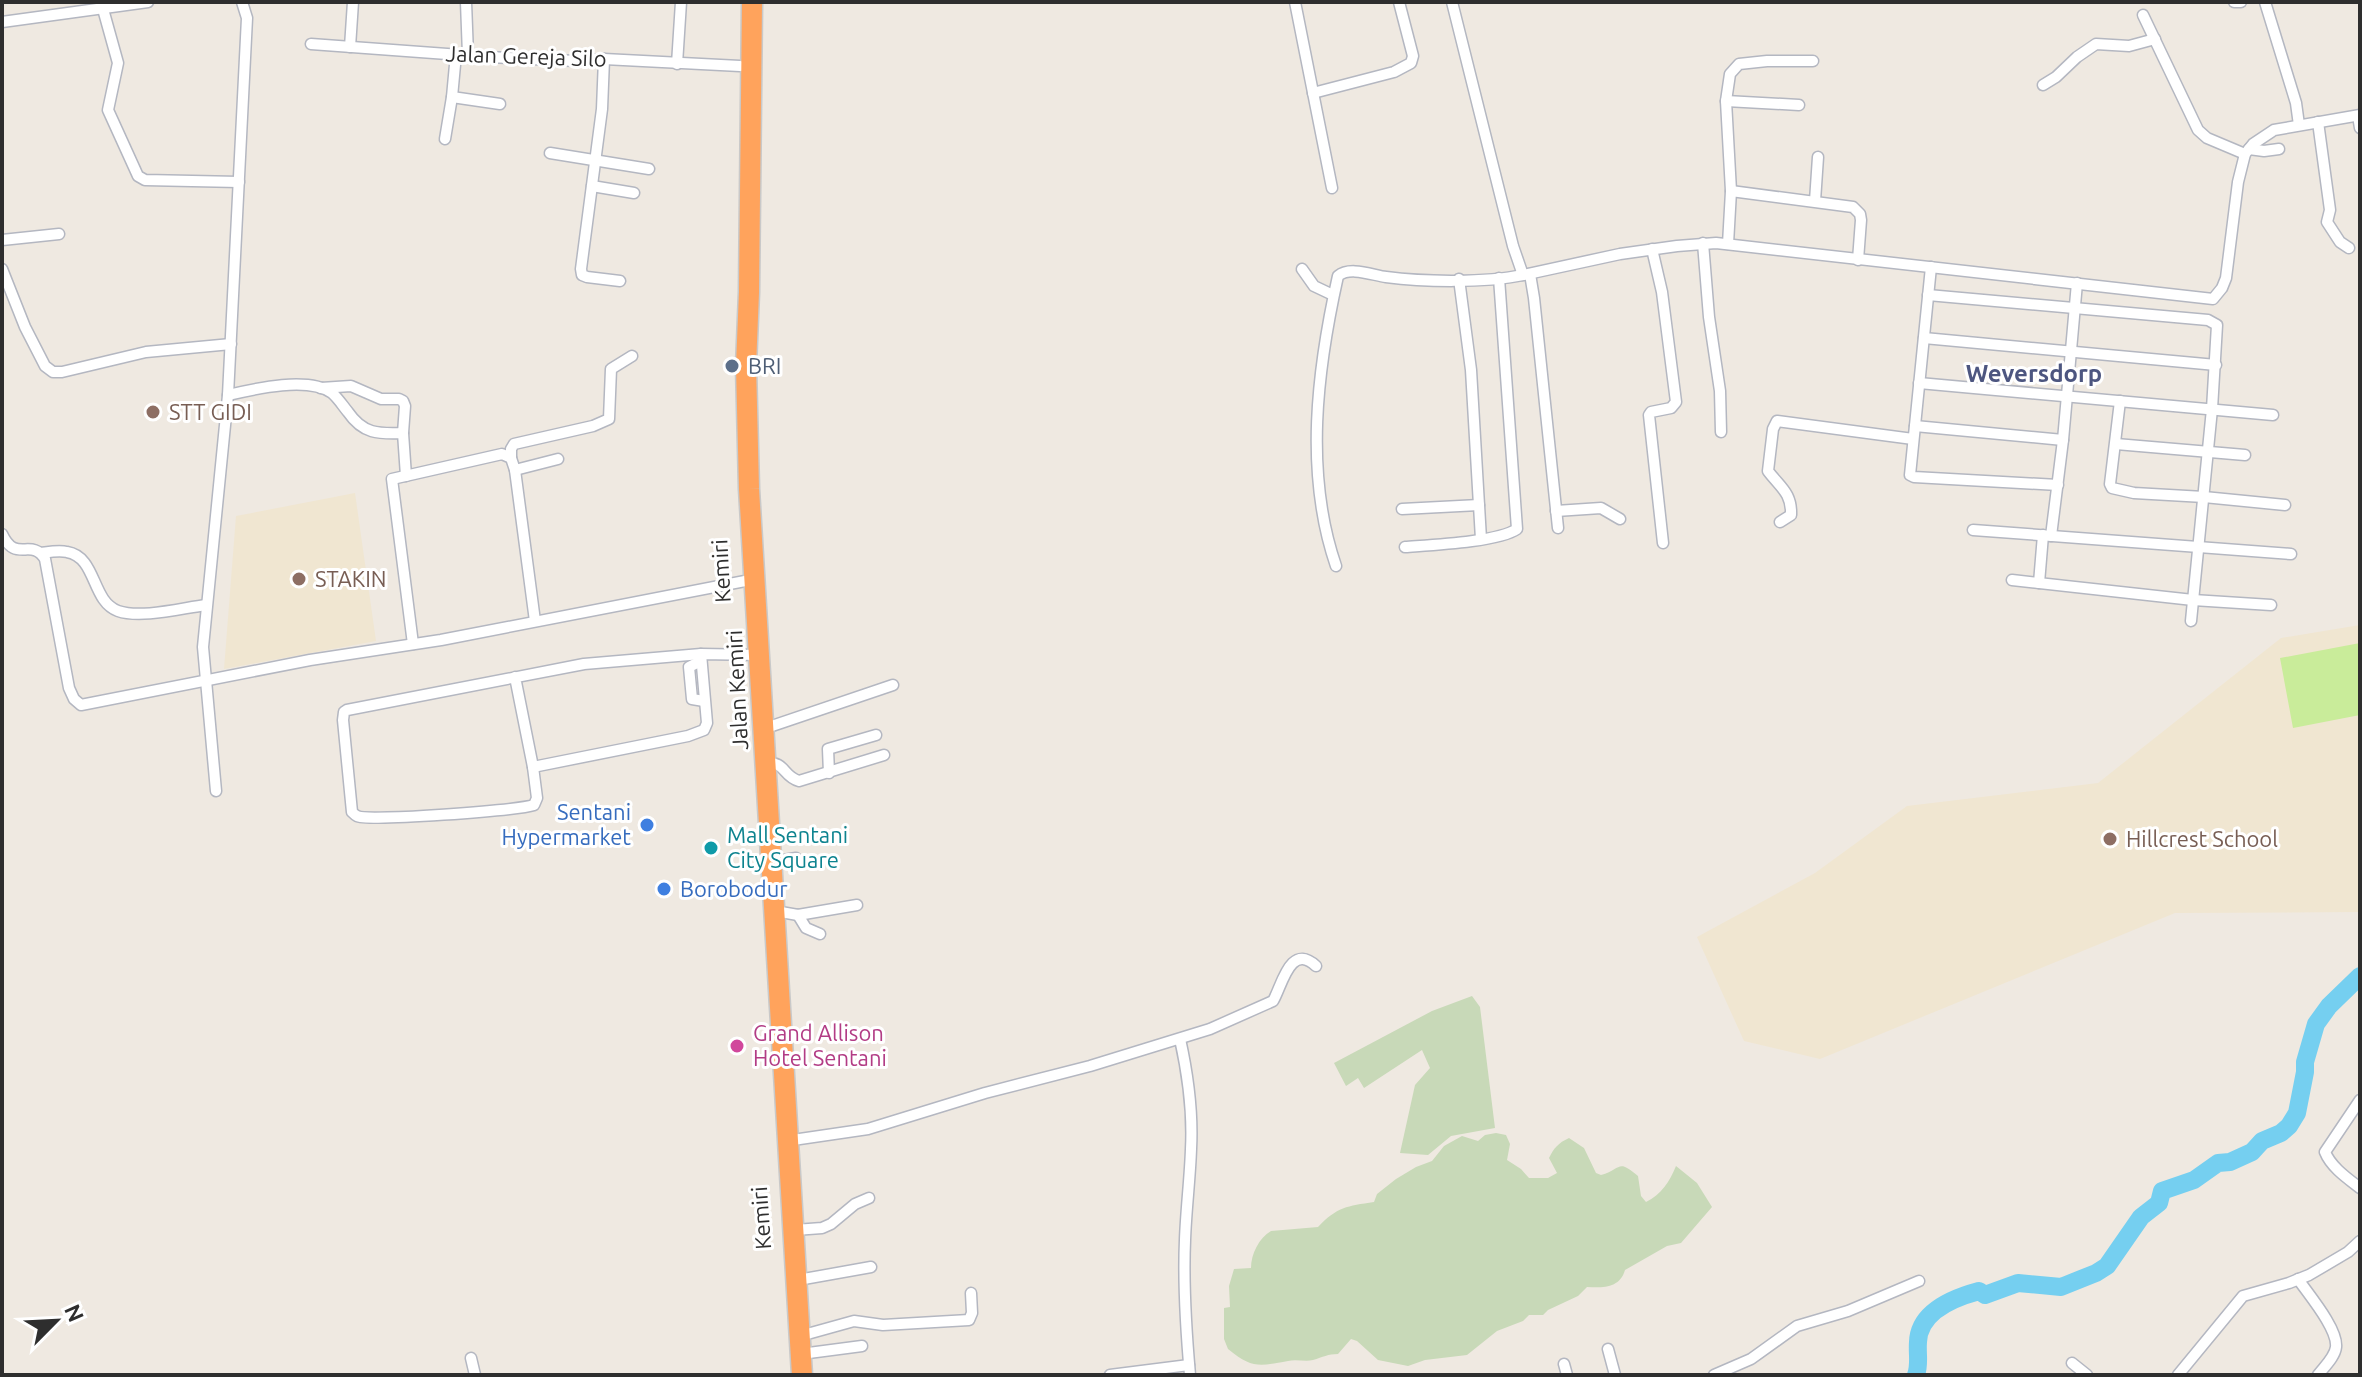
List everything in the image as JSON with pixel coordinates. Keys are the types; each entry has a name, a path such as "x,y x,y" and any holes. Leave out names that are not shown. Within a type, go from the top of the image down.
{"highway":[{"name":"Kemiri","path":"740,2 737,397 745,581 754,654 798,1336"},
{"name":"Jalan Kemiri","path":"752,2 746,366 754,654 763,729 775,911 784,1141 798,1280 794,1375"},
{"name":"Jalan Kemiri","path":"798,1336 802,1375"}],"street":[{"path":"2,22 148,2"},
{"path":"216,791 203,647 228,395 247,18 242,2"},
{"path":"350,47 353,2"},
{"path":"445,139 462,55 466,2"},
{"path":"677,64 681,2"},
{"path":"1295,2 1332,188"},
{"path":"1313,93 1394,72 1411,63 1413,56 1399,2"},
{"path":"1452,2 1513,246 1534,298 1558,528"},
{"path":"2234,2 2241,2"},
{"path":"2265,2 2296,103 2299,125"},
{"path":"103,9 118,63 108,110 138,176 145,180 239,182"},
{"path":"2143,15 2198,130 2207,138 2247,152 2279,149"},
{"path":"2043,85 2096,44 2129,46 2155,39"},
{"name":"Jalan Gereja Silo","path":"311,44 577,61 604,59 740,66"},
{"path":"604,59 602,109 581,269 582,275 620,281"},
{"path":"1728,244 1731,191 1726,101 1730,74 1739,64 1813,61"},
{"path":"452,97 500,104"},
{"path":"1726,101 1799,105"},
{"path":"1336,566 1325,531 1317,428 1333,295 1342,272 1436,280 1499,278 1526,275 1600,257 1703,243 2213,299 2226,278 2238,182 2247,152 2262,136 2274,130 2359,115 2360,128"},
{"path":"2318,122 2330,210 2327,222 2340,242 2349,248"},
{"path":"550,153 649,169"},
{"path":"1815,201 1818,157"},
{"path":"592,186 634,193"},
{"path":"1731,191 1846,205 1857,209 1861,220 1858,260"},
{"path":"2,240 59,234"},
{"path":"1703,243 1709,317 1720,391 1721,432"},
{"path":"1652,249 1662,292 1676,402 1671,408 1649,415 1663,543"},
{"path":"1931,267 1909,473 1914,477 2058,485"},
{"path":"2,269 25,327 45,366 53,372 231,334"},
{"path":"1302,269 1314,286 1333,295"},
{"path":"1405,547 1481,539 1514,532 1518,526 1499,278"},
{"path":"1459,279 1471,370 1481,539"},
{"path":"2039,583 2058,485 2077,283"},
{"path":"1928,295 2213,322 2217,325 2216,365 2191,621"},
{"path":"1924,338 2216,365"},
{"path":"535,621 511,449 514,444 593,426 609,419 611,369 632,356"},
{"path":"1919,383 2273,415"},
{"path":"228,395 268,385 351,386 381,399 399,399 405,406 406,476"},
{"path":"320,388 332,393 358,426 370,431 403,433"},
{"path":"2120,401 2112,488 2134,493 2285,505"},
{"path":"1780,522 1791,515 1792,503 1768,471 1773,429 1777,421 1913,439"},
{"path":"1915,426 2063,440"},
{"path":"2116,444 2245,455"},
{"path":"413,644 392,479 502,454 511,458"},
{"path":"515,470 558,459"},
{"path":"1402,509 1479,505"},
{"path":"1556,511 1601,508 1620,519"},
{"path":"1973,530 2291,554"},
{"path":"2,534 9,547 16,550 75,554 89,570 101,599 121,612 206,605"},
{"path":"41,553 48,569 69,688 81,705 745,581"},
{"path":"2012,580 2193,600 2271,605"},
{"path":"515,677 537,798 530,806 430,815 356,816 350,806 343,720 347,710 515,677 584,664 754,654"},
{"path":"533,767 704,730 707,723 701,658"},
{"path":"763,729 893,685"},
{"path":"829,773 828,749 876,735"},
{"path":"765,763 780,764 793,780 799,781 884,755"},
{"path":"771,862 796,858"},
{"path":"775,911 798,915 857,905"},
{"path":"798,915 806,928 820,934"},
{"path":"784,1141 868,1129 1180,1039 1271,1003 1286,969 1293,963 1303,959 1316,966"},
{"path":"1110,1375 1190,1370 1184,1274 1191,1115 1180,1039"},
{"path":"2360,1100 2325,1156 2360,1188"},
{"path":"795,1230 822,1228 855,1204 869,1198"},
{"path":"2178,1375 2243,1296 2298,1279 2348,1252 2360,1241"},
{"path":"798,1280 871,1267"},
{"path":"2298,1279 2334,1335 2334,1354 2318,1375"},
{"path":"1714,1375 1751,1359 1797,1326 1848,1311 1919,1281"},
{"path":"798,1336 854,1321 883,1325 969,1320 972,1313 971,1293"},
{"path":"798,1336 862,1346"},
{"path":"1608,1349 1615,1375"},
{"path":"471,1358 475,1375"},
{"path":"2072,1363 2087,1375"},
{"path":"1564,1364 1567,1375"}],"shaded area":[{"name":"STAKIN","path":"355,493 376,641 224,669 236,516"},
{"name":"Hillcrest School","path":"2360,625 2360,912 2175,913 1820,1059 1744,1041 1697,937 1815,873 1907,806 2098,783 2281,638"}],"green space":[{"path":"2360,643 2360,715 2293,728 2280,658"},
{"path":"1472,996 1480,1007 1495,1128 1451,1136 1428,1155 1400,1153 1415,1085 1430,1068 1422,1050 1364,1088 1358,1078 1346,1086 1334,1063 1432,1011"},
{"path":"1485,1135 1506,1135 1510,1144 1507,1160 1529,1178 1548,1178 1557,1173 1549,1158 1557,1146 1569,1138 1584,1148 1596,1173 1601,1175 1623,1166 1638,1176 1641,1196 1646,1202 1664,1187 1676,1166 1697,1183 1712,1207 1681,1243 1667,1246 1625,1270 1615,1284 1587,1287 1578,1296 1543,1315 1529,1315 1523,1321 1497,1331 1467,1355 1425,1360 1408,1366 1378,1360 1351,1339 1338,1354 1310,1361 1291,1360 1263,1365 1250,1363 1228,1349 1224,1339 1224,1308 1230,1307 1229,1286 1234,1269 1251,1268 1256,1247 1267,1234 1271,1231 1318,1227 1343,1208 1374,1202 1377,1194 1396,1179 1432,1161 1444,1146 1462,1136 1478,1141"}],"waterway":[{"path":"1916,1375 1920,1331 1924,1322 1939,1308 1979,1291 1985,1295 2018,1283 2061,1287 2096,1273 2107,1266 2141,1217 2159,1203 2162,1191 2194,1180 2218,1163 2230,1162 2252,1152 2262,1141 2289,1126 2297,1113 2305,1062 2316,1024 2329,1006 2360,976"}],"place":[{"name":"BRI","path":"732,366"},
{"name":"STT GIDI","path":"153,412"},
{"name":"STAKIN","path":"299,579"},
{"name":"Sentani Hypermarket","path":"647,825"},
{"name":"Hillcrest School","path":"2110,839"},
{"name":"Mall Sentani City Square","path":"711,848"},
{"name":"Borobodur","path":"664,889"},
{"name":"Grand Allison Hotel Sentani","path":"737,1046"}],"district":[{"name":"Weversdorp","path":"2034,374"}]}
